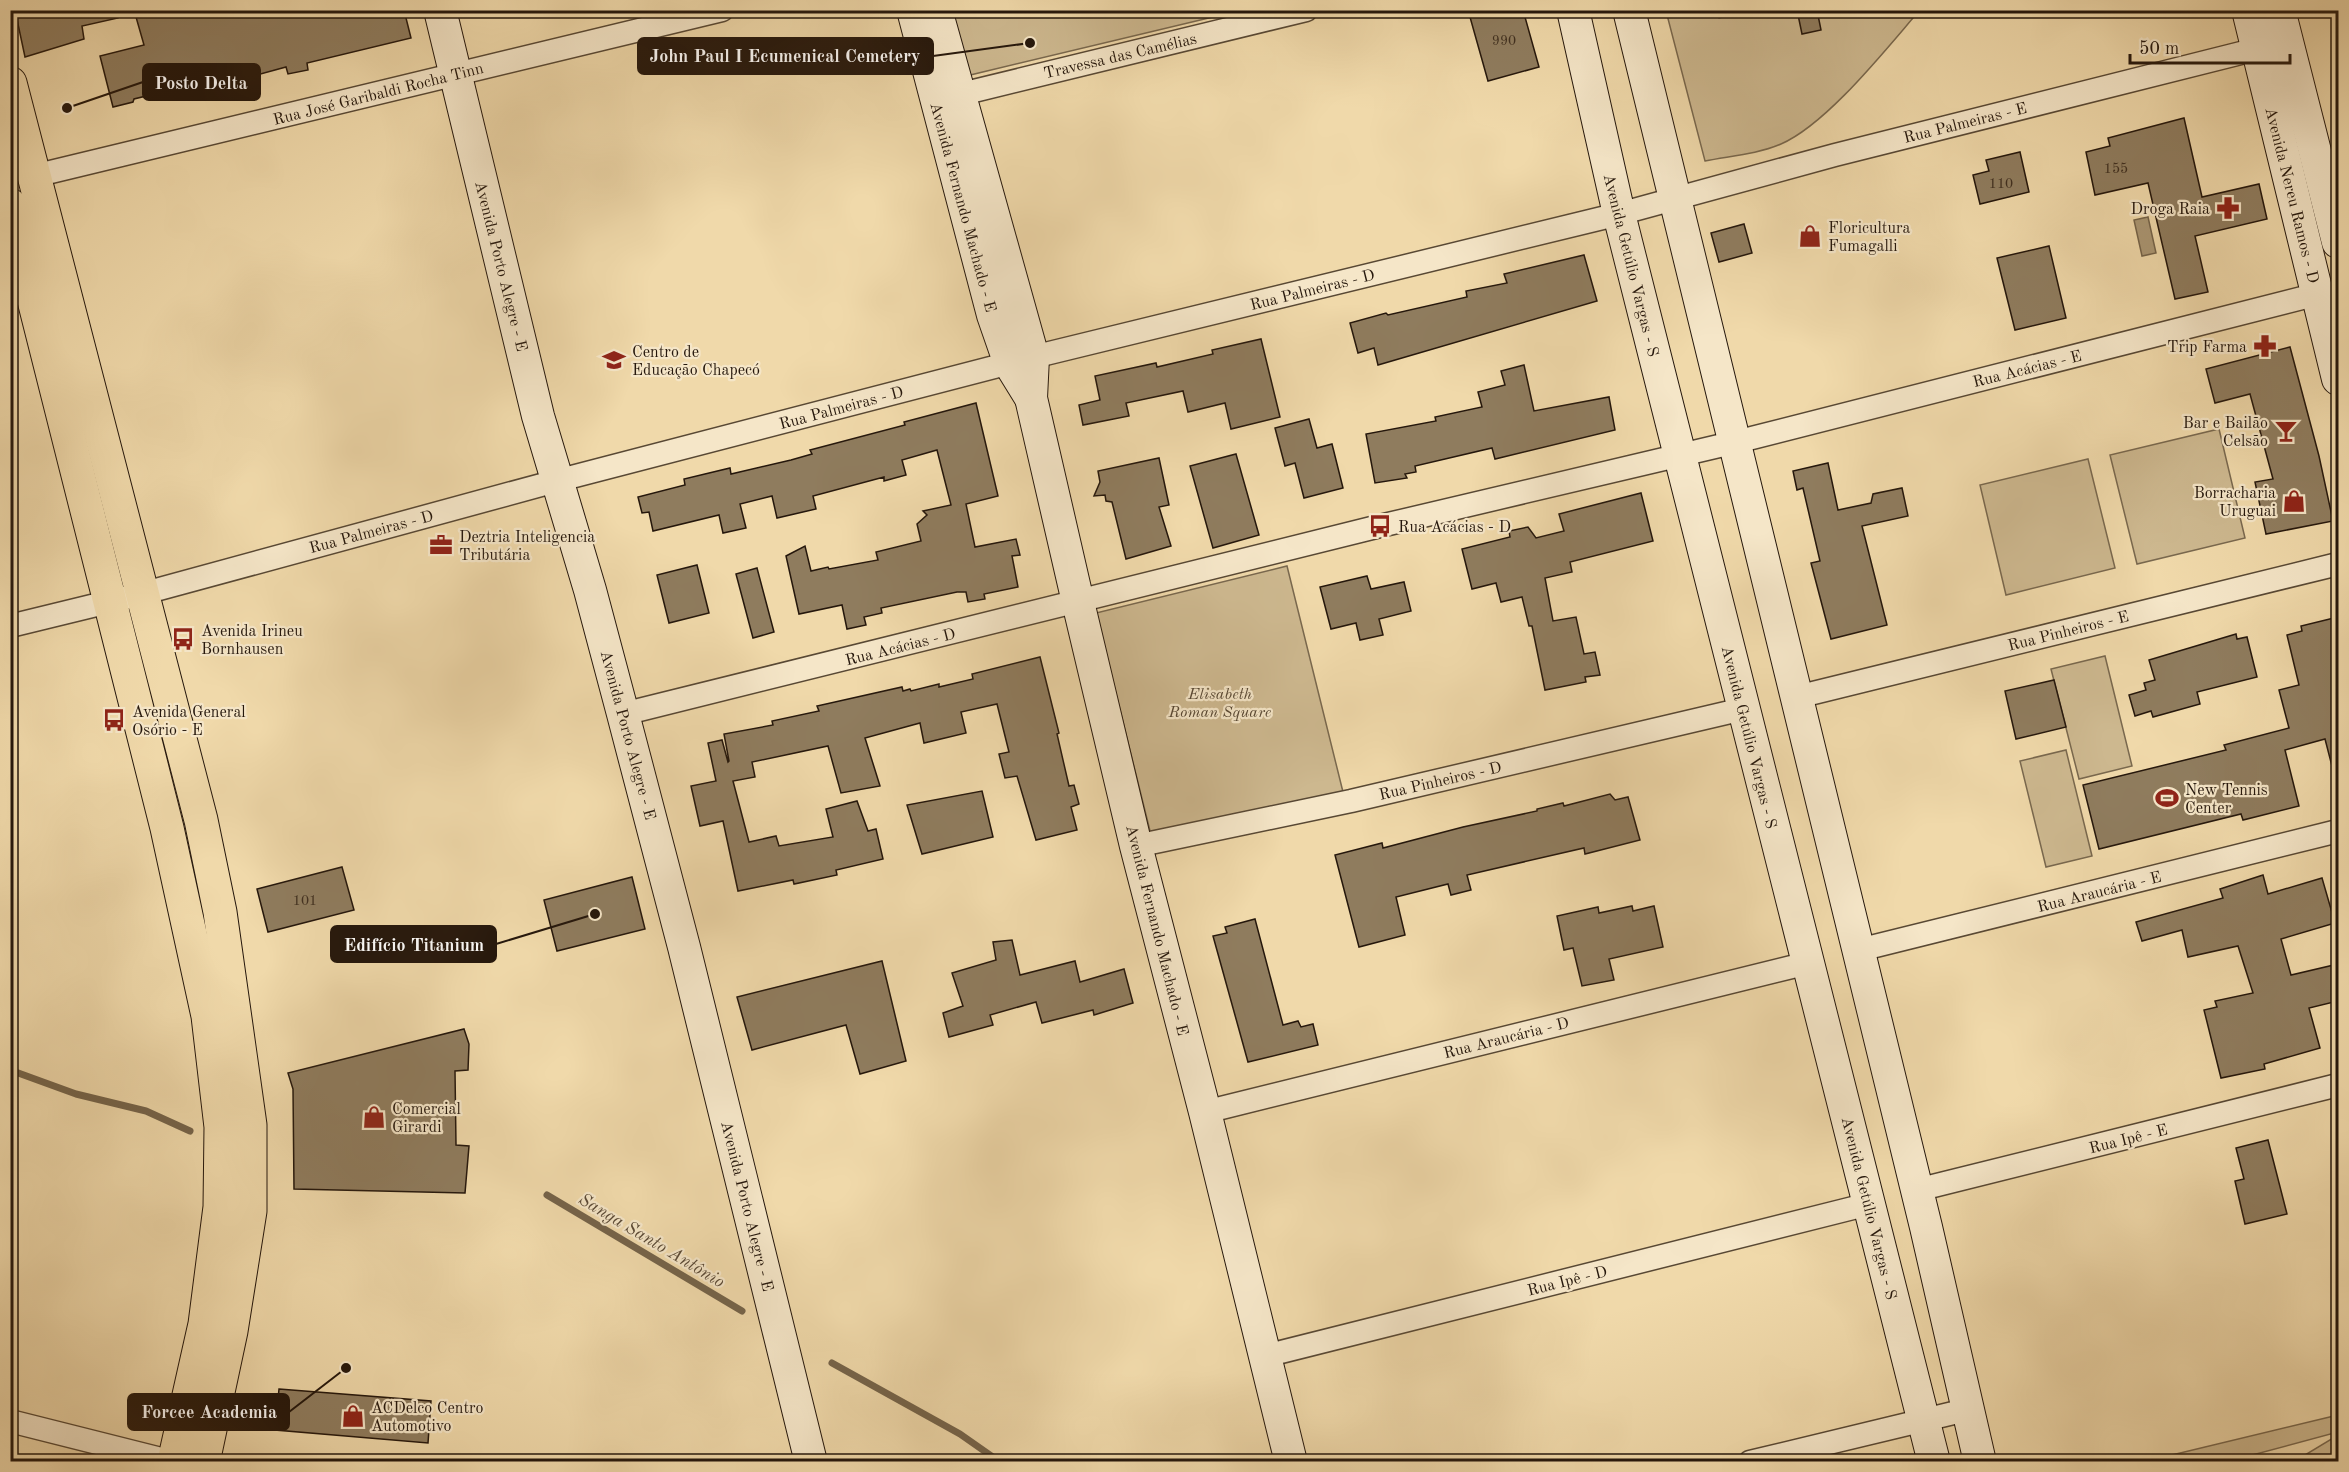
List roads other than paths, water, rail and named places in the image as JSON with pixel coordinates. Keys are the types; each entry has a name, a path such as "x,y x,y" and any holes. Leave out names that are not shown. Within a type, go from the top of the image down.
{"main road":[{"path":"10,83 22,179 74,394 109,602 167,828 208,1016 221,1127 220,1207 205,1324 173,1461"},
{"path":"10,205 141,594 201,820 220,912 250,1125 250,1211 231,1331 202,1461"}],"street":[{"name":"Avenida Porto Alegre - E","path":"440,10 538,416 590,590 684,947 811,1461"},
{"name":"Rua José Garibaldi Rocha Tinn","path":"22,179 722,10"},
{"name":"Avenida Fernando Machado - E","path":"913,10 947,97 1022,360 1136,846 1205,1112 1291,1461"},
{"name":"Avenida Fernando Machado - E","path":"936,10 947,97"},
{"name":"Travessa das Camélias","path":"947,97 1306,10"},
{"name":"Avenida Getúlio Vargas - S","path":"1573,10 1619,214 1934,1461"},
{"path":"1629,10 1674,200 1736,441 1970,1409 1980,1461"},
{"name":"Avenida Nereu Ramos - D","path":"2248,10 2338,379"},
{"name":"Avenida Nereu Ramos - D","path":"2286,12 2337,231"},
{"name":"Rua Palmeiras - E","path":"1674,200 1834,155 2257,49"},
{"name":"Rua Palmeiras - D","path":"10,626 141,594 556,481 1022,360 1674,200"},
{"name":"Rua Acácias - E","path":"1736,441 2318,294"},
{"name":"Rua Acácias - D","path":"623,714 1369,529 1736,441"},
{"name":"Rua Pinheiros - E","path":"1797,697 2338,564"},
{"name":"Rua Pinheiros - D","path":"1136,846 1351,801 1743,709"},
{"name":"Rua Araucária - E","path":"1859,950 2338,831"},
{"name":"Rua Araucária - D","path":"1205,1112 1808,963"},
{"name":"Rua Ipê - E","path":"1917,1190 2338,1085"},
{"name":"Rua Ipê - D","path":"1265,1356 1869,1204"},
{"path":"1750,1461 1970,1409"},
{"path":"10,1421 173,1461"}],"waterway":[{"name":"Sanga Santo Antônio","path":"10,1070 76,1094 146,1111 190,1131"},
{"name":"Sanga Santo Antônio","path":"547,1195 742,1311"},
{"name":"Sanga Santo Antônio","path":"832,1363 960,1434 1000,1462"}],"place":[{"name":"John Paul I Ecumenical Cemetery","path":"1030,43"},
{"name":"Posto Delta","path":"67,108"},
{"name":"Droga Raia","path":"2228,208"},
{"name":"Floricultura Fumagalli","path":"1810,236"},
{"name":"Trip Farma","path":"2265,346"},
{"name":"Centro de Educação Chapecó","path":"614,360"},
{"name":"Bar e Bailão Celsão","path":"2286,431"},
{"name":"Borracharia Uruguai","path":"2294,501"},
{"name":"Rua Acácias - D","path":"1380,526"},
{"name":"Deztria Inteligencia Tributária","path":"441,545"},
{"name":"Avenida Irineu Bornhausen","path":"183,639"},
{"name":"Avenida General Osório - E","path":"114,720"},
{"name":"New Tennis Center","path":"2167,798"},
{"name":"Edifício Titanium","path":"595,914"},
{"name":"Comercial Girardi","path":"374,1117"},
{"name":"Forcee Academia","path":"346,1368"},
{"name":"ACDelco Centro Automotivo","path":"353,1416"}],"park label":[{"name":"Elisabeth Roman Square","path":"1220,702"}]}
